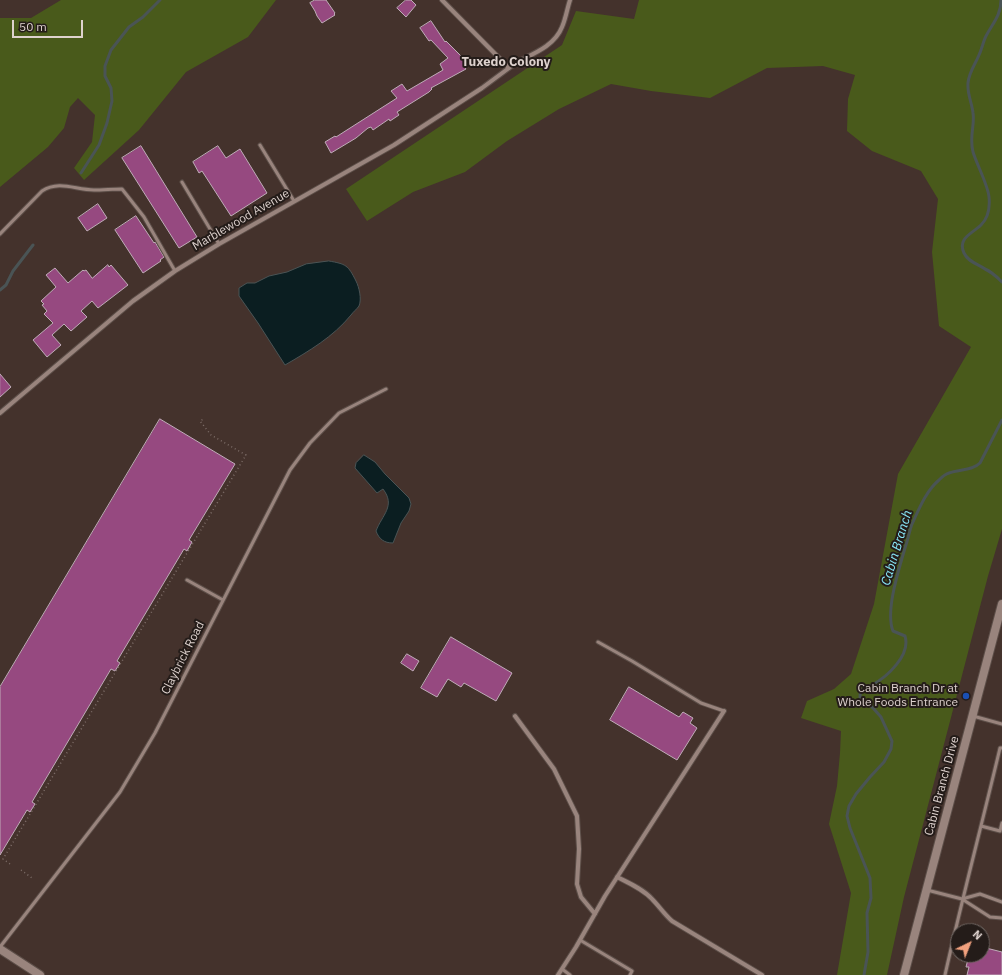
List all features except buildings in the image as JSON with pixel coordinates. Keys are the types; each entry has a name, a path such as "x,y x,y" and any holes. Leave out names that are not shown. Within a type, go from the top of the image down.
{"street":[{"name":"Marblewood Avenue","path":"0,413 133,301 175,271 219,244 394,144 482,88 511,66 442,0"},
{"path":"519,61 541,50 556,36 563,26 570,0"},
{"name":"Cabin Branch Drive","path":"904,975 1002,604"},
{"path":"558,975 617,877 724,711"},
{"path":"515,716 554,769 577,816 579,849 576,884 581,897 595,914"},
{"path":"617,877 652,898 662,912 672,920 762,975"},
{"path":"0,948 40,975"}],"lane":[{"path":"260,145 294,201"},
{"path":"182,182 219,244"},
{"path":"0,234 42,191 50,187 61,186 93,190 122,189 144,217 175,271"},
{"name":"Claybrick Road","path":"0,948 120,792 155,733 290,470 310,443 339,413 386,389"},
{"path":"187,580 223,600"},
{"path":"598,642 701,703 724,711"},
{"path":"973,716 1002,724"},
{"path":"945,975 962,899 1000,748 1002,748"},
{"path":"981,826 1000,831 1002,823"},
{"path":"927,890 962,899 990,918 1002,918"},
{"path":"962,899 980,894 1002,902"},
{"path":"580,940 632,971 630,975"},
{"path":"562,970 570,975"}],"path":[{"path":"10,864 3,859 246,455 211,435 200,421 205,418"},
{"path":"21,870 32,878"}],"green space":[{"path":"61,0 276,0 248,37 186,72 139,130 84,180 74,168 92,142 95,115 78,98 70,107 64,128 48,147 0,187 0,18 31,18"},
{"path":"639,0 1002,0 1002,529 988,576 904,897 887,975 837,975 851,893 829,824 837,786 841,731 801,718 807,701 834,689 851,674 874,604 898,474 971,347 939,326 932,252 938,199 921,171 872,151 847,131 848,99 855,75 823,66 767,68 710,98 651,91 611,84 559,109 507,141 465,172 413,192 367,221 346,189 562,45 576,11 634,19"}],"water":[{"path":"329,261 343,264 351,272 359,290 359,306 329,337 285,365 239,296 239,288 247,283 255,283 269,276 287,272 306,264"},
{"path":"364,455 375,462 409,498 411,504 393,543 382,540 376,531 387,510 387,495 383,489 377,493 355,468 356,463"}],"waterway":[{"path":"81,173 99,145 107,123 112,101 111,88 105,76 105,66 111,50 129,27 143,17 160,0"},
{"name":"Cabin Branch","path":"1001,0 1000,10 985,38 968,83 973,118 973,152 985,181 988,192 989,208 987,216 983,222 978,228 967,236 964,240 962,248 968,259 992,273 1002,282"},
{"path":"0,290 6,285 13,271 33,245"},
{"name":"Cabin Branch","path":"864,975 868,952 867,913 871,898 870,878 850,828 847,816 849,806 856,794 884,762 891,749 892,741 881,717 860,697 860,693 864,688 871,686 891,671 901,658 904,651 906,643 905,636 893,631 891,623 892,601 896,578 911,527 920,506 934,484 945,475 977,466 980,463 1002,420"}],"place":[{"name":"Cabin Branch Dr at Whole Foods Entrance","path":"966,696"}],"district":[{"name":"Tuxedo Colony","path":"506,62"}]}
